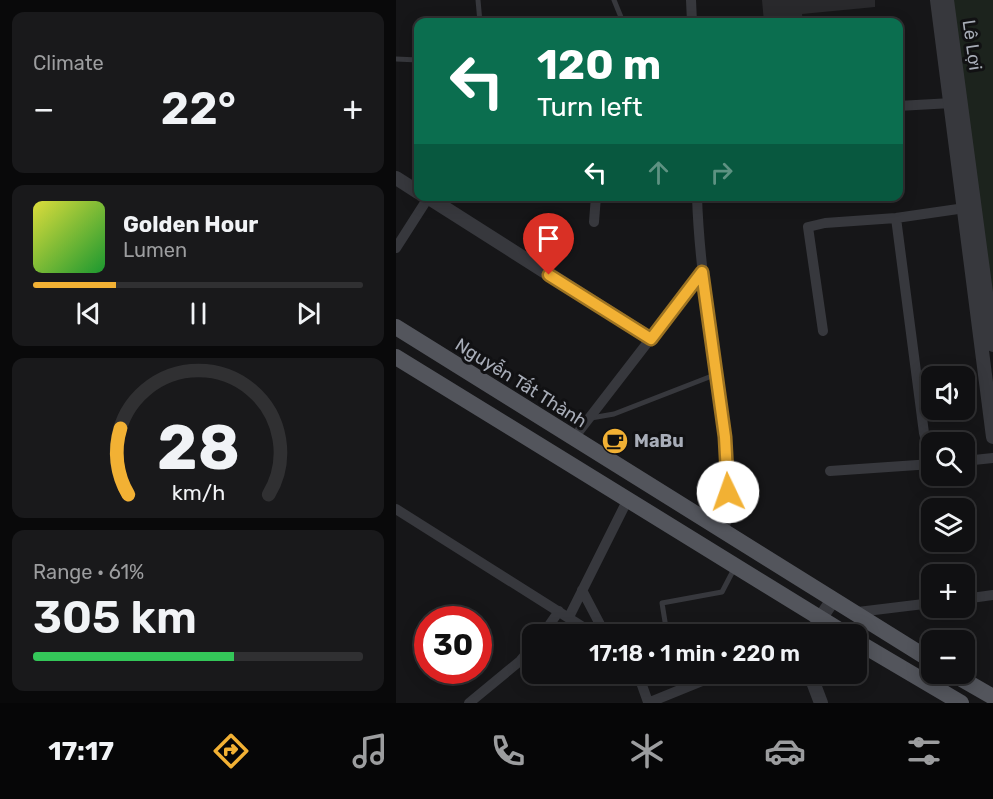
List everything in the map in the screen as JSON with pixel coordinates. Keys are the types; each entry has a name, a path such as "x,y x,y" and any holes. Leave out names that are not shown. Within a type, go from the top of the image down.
{"main road":[{"name":"Nguyễn Tất Thành","path":"396,327 849,612 921,655"},
{"path":"396,357 827,624"},
{"path":"867,647 962,703"},
{"path":"970,684 993,698"}],"street":[{"path":"691,0 692,18"},
{"path":"937,0 970,207 993,437"},
{"name":"Lê Lợi","path":"947,0 970,207 993,345"},
{"path":"903,106 952,102"},
{"path":"396,178 414,189"},
{"path":"396,248 421,201"},
{"path":"433,201 651,339"},
{"path":"594,222 596,201"},
{"path":"697,201 702,272 725,437 729,510 724,532"},
{"path":"823,331 807,233 808,227 825,223 896,218 970,207"},
{"path":"896,218 924,432"},
{"path":"573,438 702,272"},
{"path":"975,460 993,458"},
{"path":"830,471 921,464"},
{"path":"554,624 582,590 627,501"},
{"path":"396,509 579,624"},
{"path":"582,590 600,624"},
{"path":"975,597 993,595"},
{"path":"817,624 832,601"},
{"path":"849,612 866,613 921,605"},
{"path":"469,703 522,660"},
{"path":"642,684 648,702 694,684"},
{"path":"814,684 821,703"}],"lane":[{"path":"478,0 480,18"},
{"path":"614,0 622,18"},
{"path":"396,59 414,60"},
{"path":"589,418 614,414 717,374"},
{"path":"665,624 662,603 722,592 734,568"}],"shaded area":[{"path":"947,0 993,0 993,345"}],"building":[{"path":"762,0 875,0 875,7 802,14 803,18 764,18"}],"place":[{"name":"MaBu","path":"615,441"}],"route":[{"path":"549,275 651,339 702,272 725,437 728,492"}]}
